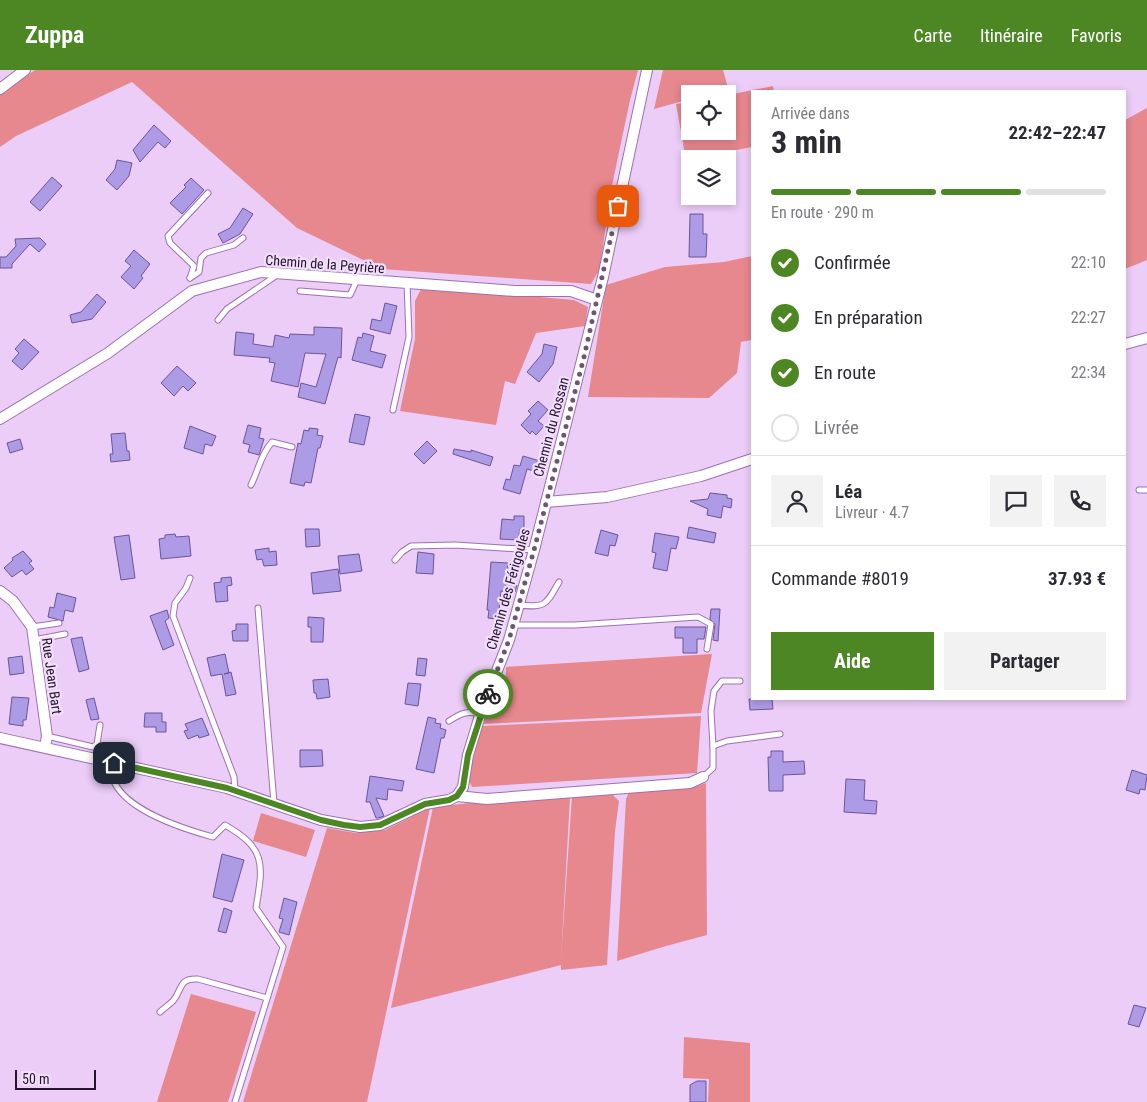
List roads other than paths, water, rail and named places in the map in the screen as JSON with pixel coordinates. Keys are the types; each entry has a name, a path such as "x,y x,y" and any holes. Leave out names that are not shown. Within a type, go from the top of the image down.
{"street":[{"path":"0,89 25,70"},
{"name":"Chemin du Rossan","path":"546,502 597,300 647,70"},
{"name":"Chemin de la Peyrière","path":"0,418 108,353 192,292 261,272 515,290 571,291 597,300"},
{"path":"1126,344 1147,338"},
{"path":"546,502 607,497 701,476 751,458"},
{"name":"Chemin des Férigoules","path":"457,796 463,787 468,755 480,714 509,640 546,502"},
{"name":"Rue Jean Bart","path":"0,591 13,601 32,627 46,736 45,747"},
{"path":"0,738 235,791 321,820 360,827 380,825 425,804 449,800 457,796 487,798 690,783 703,777"}],"lane":[{"path":"208,193 168,236 170,243 194,266 190,278 199,272 201,258 206,253 234,245 243,238"},
{"path":"218,320 226,310 280,274"},
{"path":"300,291 350,295 358,279"},
{"path":"393,410 409,337 407,283"},
{"path":"251,486 264,450 272,442 292,447"},
{"path":"1139,490 1147,490"},
{"path":"395,560 411,546 455,545 534,550"},
{"path":"190,578 186,588 175,604 173,616 234,777 235,791"},
{"path":"518,605 539,606 549,600 559,582"},
{"path":"258,608 274,803"},
{"path":"513,625 575,625 698,617 711,624 707,650"},
{"path":"32,627 59,623"},
{"path":"34,640 65,634"},
{"path":"703,777 713,768 710,711 714,691 722,681 740,681"},
{"path":"449,721 460,714 471,711 480,714"},
{"path":"46,736 93,747 97,744 100,725"},
{"path":"713,746 727,741 780,734"},
{"path":"114,763 113,778 120,790 134,804 186,830 213,837 225,826 238,833 259,855 262,874 256,908 283,947 235,1102"},
{"path":"160,1012 173,1000 183,982 189,979 198,979 267,998"}]}
